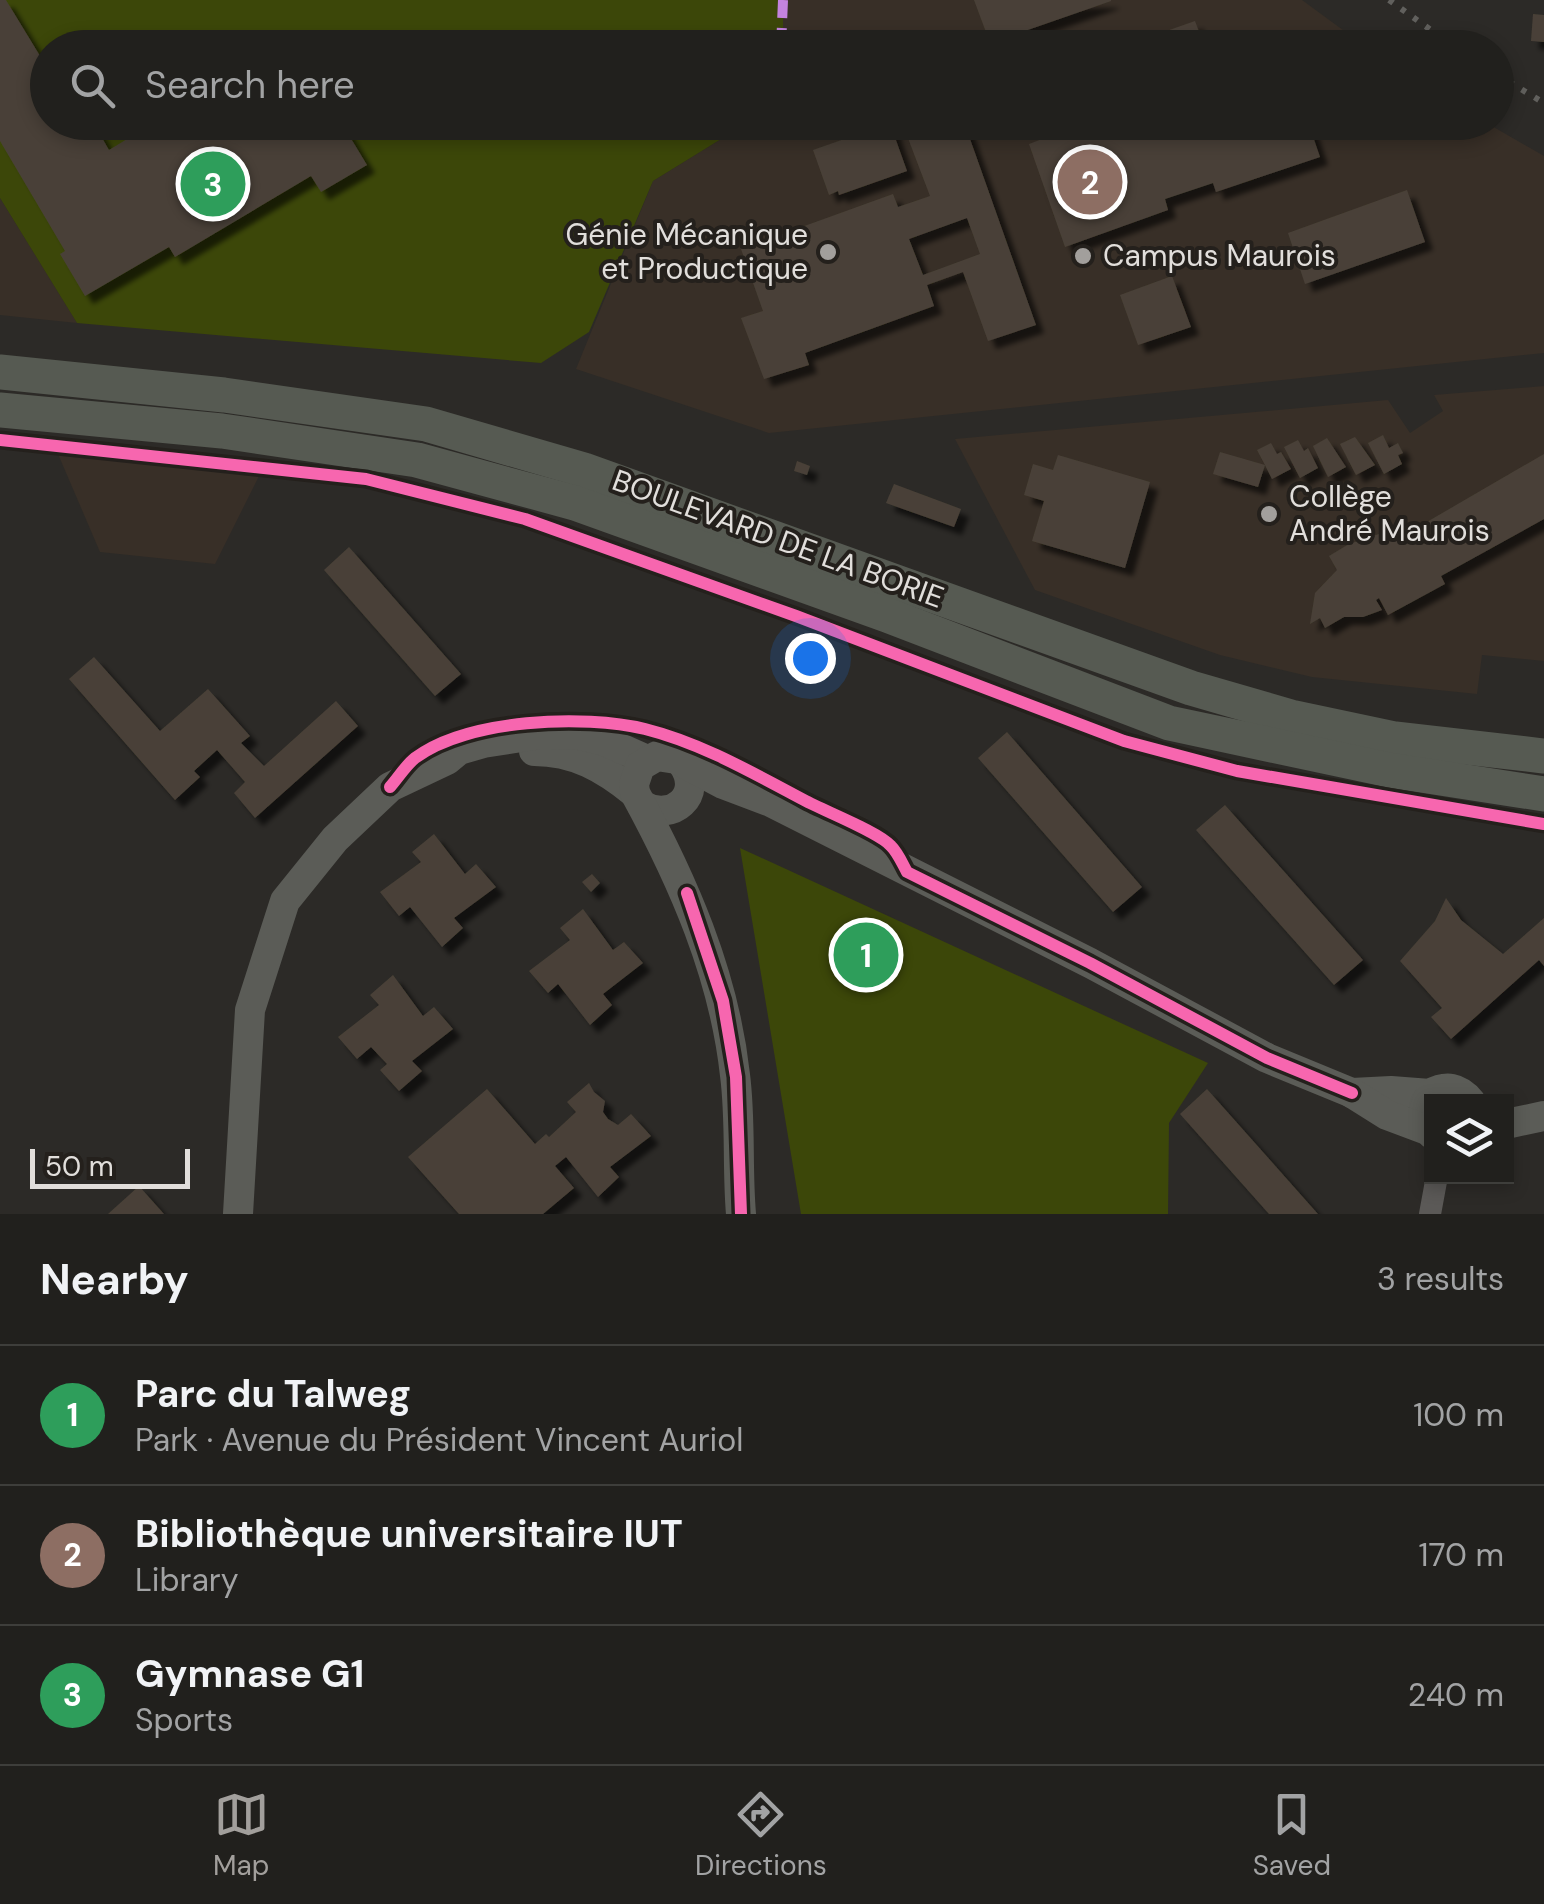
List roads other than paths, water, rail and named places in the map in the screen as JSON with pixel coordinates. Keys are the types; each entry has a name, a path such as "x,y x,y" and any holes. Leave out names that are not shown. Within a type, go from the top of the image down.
{"main road":[{"name":"BOULEVARD DE LA BORIE","path":"0,372 224,395 426,424 584,470 1191,688 1291,718 1395,739 1544,756"},
{"name":"BOULEVARD DE LA BORIE","path":"0,410 222,432 417,460 576,503 887,615 1169,723 1389,770 1544,794"}],"street":[{"path":"238,1214 250,1010 284,901 376,797 459,750 540,734 580,734 647,760 668,756 796,814 1267,1058 1352,1093 1424,1129"},
{"path":"447,760 463,762 522,752 571,755 594,764 656,812 723,784"},
{"path":"647,760 636,774 638,799 687,894 723,1001 736,1077 741,1214"},
{"path":"665,846 690,780 683,764"},
{"path":"1352,1093 1430,1094 1455,1088 1463,1094"},
{"path":"1514,1108 1544,1113"},
{"path":"1514,1122 1544,1113"},
{"path":"1430,1214 1436,1184"}],"railway":[{"path":"1389,0 1431,30"},
{"path":"1514,85 1544,103"}],"place":[{"name":"Bibliothèque universitaire IUT","path":"1090,182"},
{"name":"Gymnase G1","path":"213,184"},
{"name":"Génie Mécanique et Productique","path":"828,252"},
{"name":"Campus Maurois","path":"1083,256"},
{"name":"Collège André Maurois","path":"1269,514"},
{"name":"Parc du Talweg","path":"866,955"}]}
